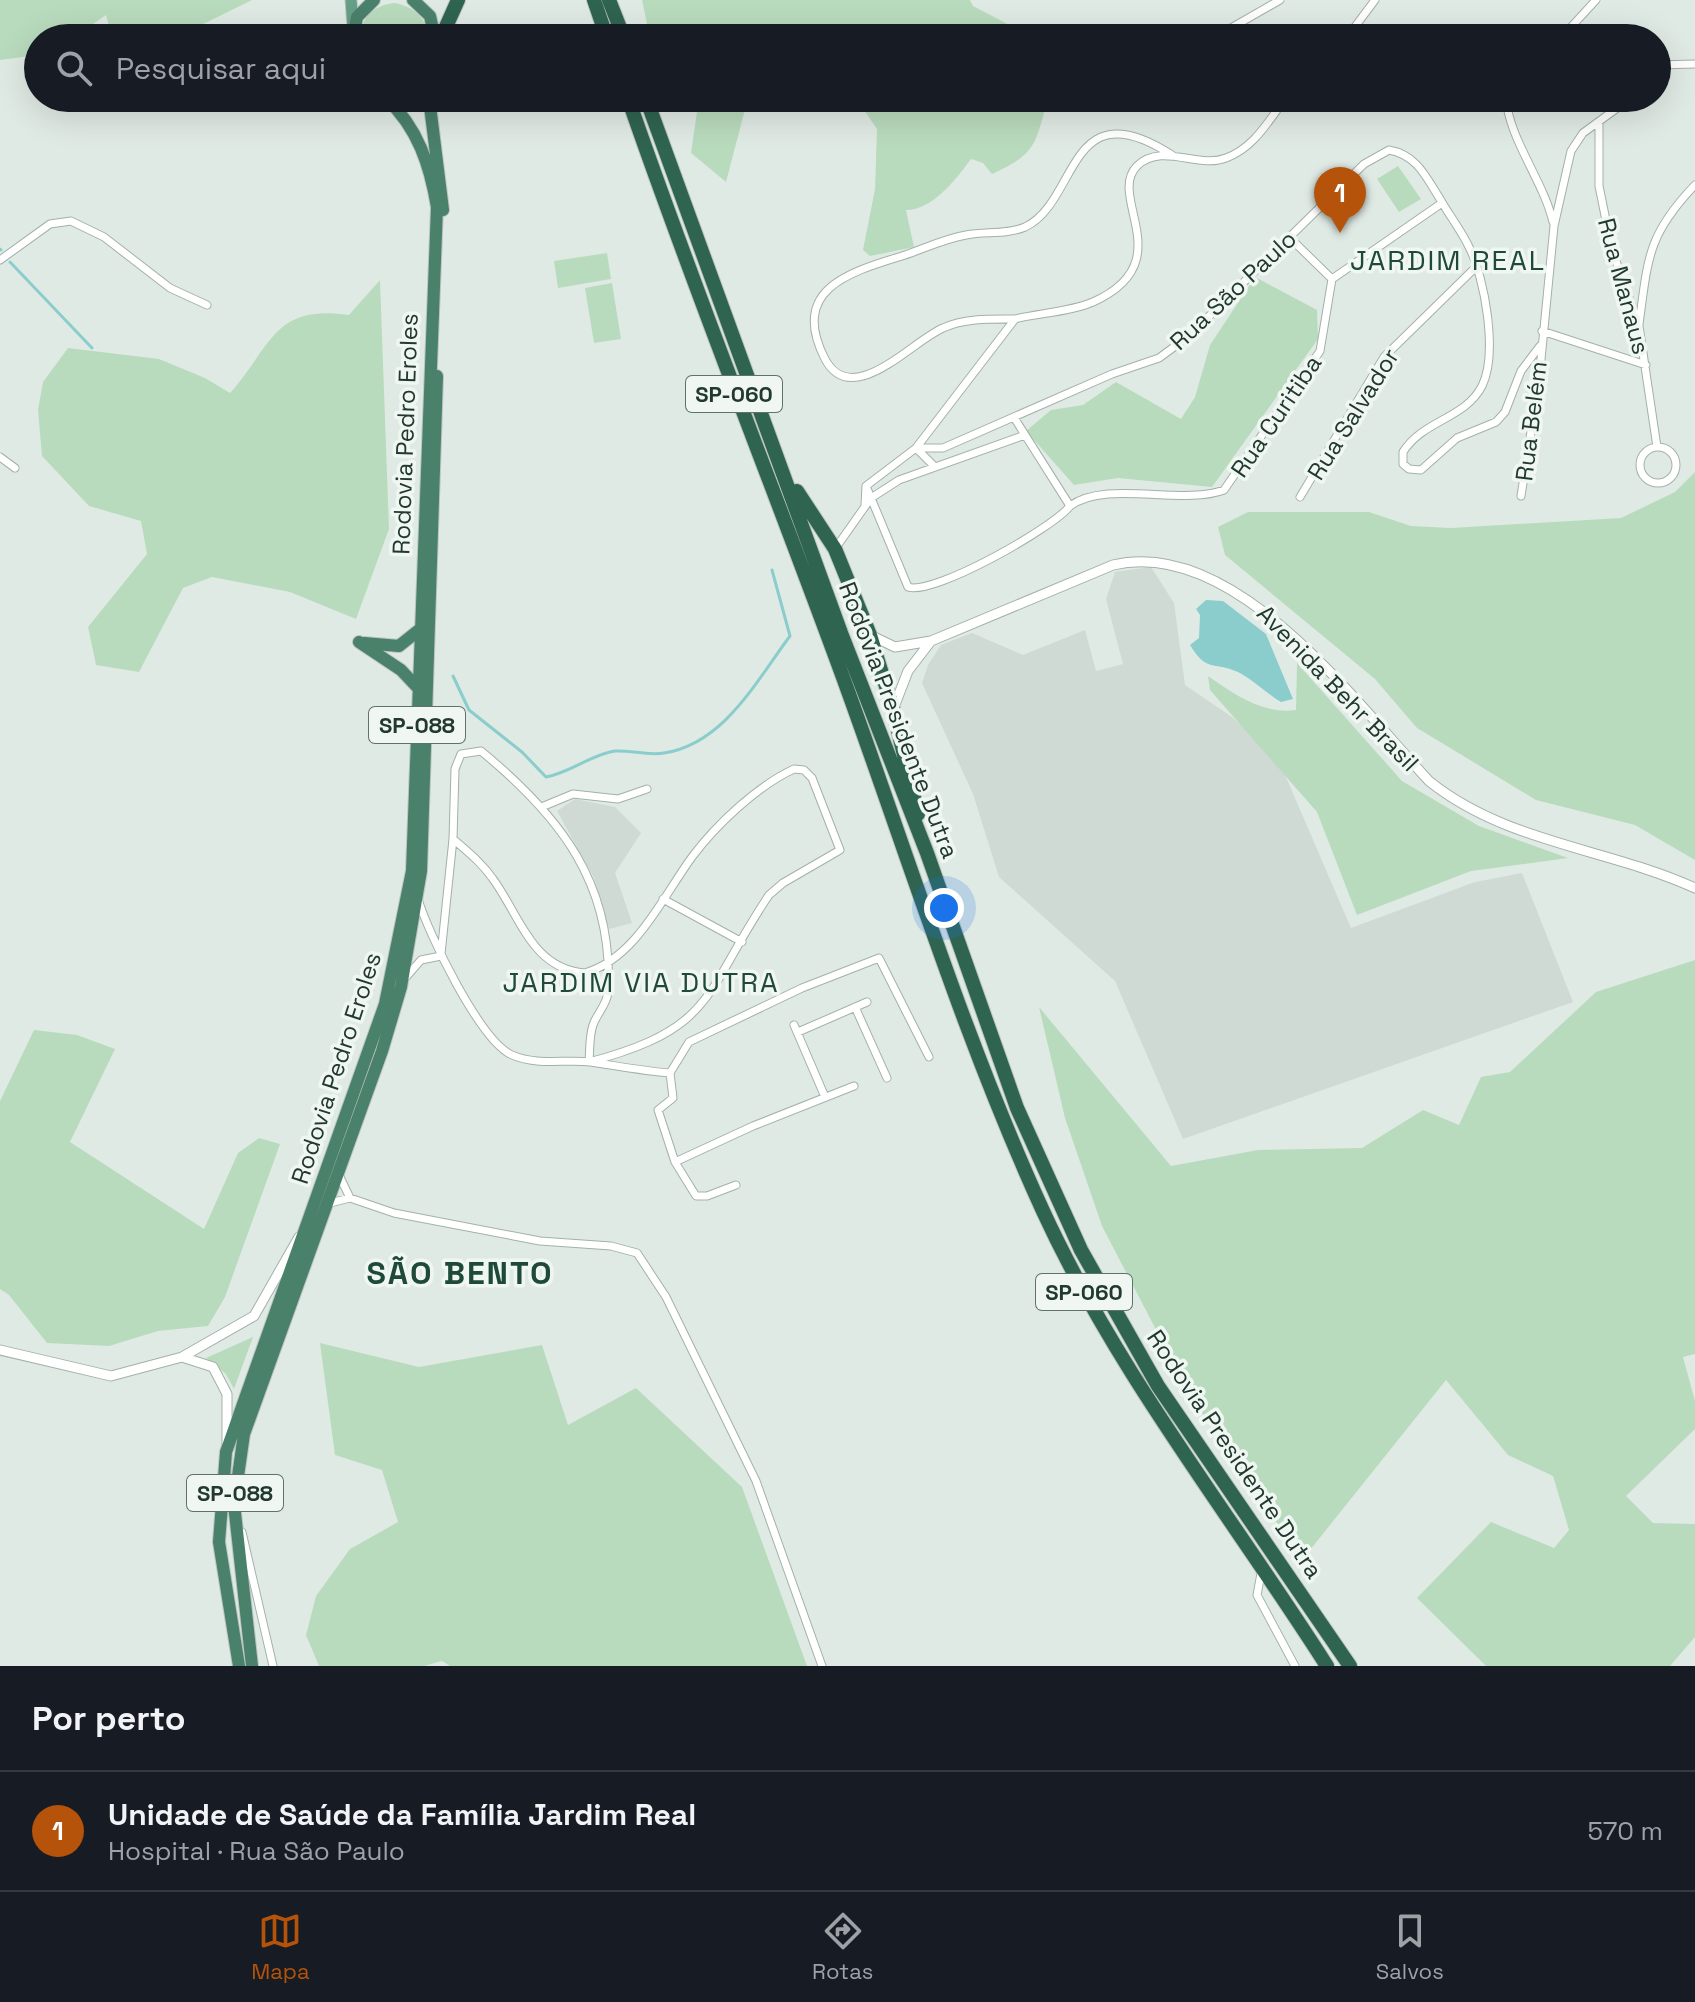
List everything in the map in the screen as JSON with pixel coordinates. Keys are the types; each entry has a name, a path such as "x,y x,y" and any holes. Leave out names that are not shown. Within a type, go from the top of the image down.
{"highway":[{"path":"357,24 364,7 374,0"},
{"path":"413,0 430,16 433,24"},
{"path":"445,24 458,0"},
{"path":"594,0 602,24"},
{"path":"609,0 618,24"},
{"name":"Rodovia Pedro Eroles","path":"239,1666 219,1542 226,1452 393,977 412,871 437,207 427,161 401,112"},
{"name":"Rodovia Pedro Eroles","path":"252,1666 236,1541 237,1472 255,1401 382,1051 401,987 421,871 443,230 443,194 431,112"},
{"name":"Rodovia Presidente Dutra","path":"633,112 696,292 831,644 999,1107 1043,1212 1143,1396 1263,1566 1327,1666"},
{"name":"Rodovia Presidente Dutra","path":"651,112 841,633 927,853 1017,1108 1087,1262 1158,1386 1350,1666"},
{"path":"780,462 835,549 870,635 893,709 927,853"},
{"path":"418,688 401,670 359,642 399,646 419,630"}],"main road":[{"path":"351,0 352,24"}],"street":[{"path":"1238,24 1280,0"},
{"path":"1357,24 1375,0"},
{"path":"1574,24 1596,0"},
{"path":"1671,65 1695,64"},
{"path":"1172,155 1146,160 1129,179 1127,189 1139,237 1138,253 1125,278 1089,303 1015,319 974,321 943,327 873,373 851,378 841,376 826,361 816,318 821,297 844,275 950,238 1014,231 1028,226 1043,213 1081,153 1098,140 1131,136 1154,144 1172,155 1201,161 1231,156 1260,134 1276,112"},
{"path":"1508,112 1540,179 1554,226"},
{"name":"Rua São Paulo","path":"916,448 943,448 1168,352 1189,336 1371,157 1389,150 1413,159 1477,266 1487,332 1484,382 1465,408 1427,426 1403,452 1403,464 1409,469 1421,470 1457,438 1496,422 1505,412 1521,371 1540,346 1554,226 1574,143 1614,112"},
{"name":"Rua Manaus","path":"1599,124 1599,186 1616,262 1639,326 1657,447"},
{"path":"1639,326 1647,257 1655,237 1695,185"},
{"path":"1290,238 1332,279 1442,203"},
{"path":"0,260 50,224 71,221 104,237 170,288 207,305"},
{"name":"Rua Salvador","path":"1300,497 1384,357 1477,266"},
{"name":"Rua Curitiba","path":"1070,506 1078,499 1127,493 1200,495 1224,490 1320,351 1326,334 1332,279"},
{"path":"865,505 866,486 916,448 1015,319"},
{"path":"1542,331 1646,365"},
{"name":"Rua Belém","path":"1521,496 1539,380 1540,346"},
{"path":"866,486 903,582 915,589 955,575 1039,532 1061,517 1070,506 1015,419"},
{"path":"835,549 871,498 899,480 1025,435"},
{"path":"1657,447 1668,450 1676,465 1672,476 1657,483 1646,479 1640,462 1646,451 1657,447"},
{"path":"916,448 934,466"},
{"path":"0,457 15,468"},
{"name":"Avenida Behr Brasil","path":"931,641 1113,565 1136,560 1182,566 1261,607 1429,781 1454,802 1508,828 1629,861 1695,888"},
{"path":"870,635 895,647 931,641"},
{"path":"893,709 908,671 931,641"},
{"path":"441,956 453,839 455,769 466,751 481,751 544,806 571,844 593,886 608,963 607,997 592,1027 589,1062"},
{"path":"453,839 476,858 494,880 529,939 549,962 585,973 608,963 627,949 709,837 772,783 794,769 804,770 812,778 837,836 840,847 837,852 783,883 769,895 701,1009 683,1025 633,1050 589,1062"},
{"path":"544,806 573,794 618,799 647,789"},
{"path":"417,896 428,932 441,956 483,1024 508,1054 535,1061 589,1062 670,1073"},
{"path":"663,899 742,942"},
{"path":"401,987 411,968 421,960 441,956"},
{"path":"736,1185 707,1196 696,1196 675,1162 658,1110 673,1098 670,1073 689,1042 802,988 879,958 929,1057"},
{"path":"825,1097 796,1029 867,1002"},
{"path":"855,1007 887,1078"},
{"path":"675,1162 854,1086"},
{"path":"337,1172 350,1198"},
{"path":"326,1204 350,1198 394,1213 540,1241 630,1249 642,1257 666,1297 756,1481 822,1666"},
{"path":"0,1350 111,1376 182,1357 254,1316 288,1252 306,1227"},
{"path":"182,1357 213,1367 224,1387 226,1452"},
{"path":"237,1472 241,1528 273,1666"},
{"path":"1263,1566 1257,1595 1295,1666"}],"shaded area":[{"path":"1151,567 1174,603 1185,685 1232,717 1279,761 1351,928 1475,882 1522,873 1573,1002 1183,1139 1115,981 999,877 973,794 922,683 928,665 941,645 972,633 1023,655 1085,630 1096,671 1123,664 1106,599 1115,572"},
{"path":"575,799 615,807 641,833 615,873 632,923 609,929 594,878 557,811"}],"green space":[{"path":"0,0 252,0 203,24 108,24 106,15 93,24 24,24 24,57 0,60"},
{"path":"642,0 970,0 973,6 1007,24 647,24"},
{"path":"395,3 408,7 424,24 363,24 370,13 381,6"},
{"path":"697,112 744,112 726,182 691,153"},
{"path":"865,112 1044,112 1037,137 1027,153 1018,160 992,174 983,163 971,159 934,199 916,209 906,210 914,247 870,256 863,250 875,189 877,129"},
{"path":"1398,166 1421,199 1399,212 1377,179"},
{"path":"607,253 611,279 558,288 554,261"},
{"path":"1255,277 1317,310 1318,339 1212,487 1118,478 1074,485 1026,431 1051,410 1083,405 1116,382 1181,419 1195,397 1210,345"},
{"path":"380,280 389,529 356,619 290,592 212,577 183,588 139,672 96,665 88,627 147,554 141,521 89,506 42,456 38,410 43,382 68,348 159,359 205,378 230,393 266,345 289,322 324,313 349,315"},
{"path":"612,283 621,339 594,343 585,288"},
{"path":"1695,472 1695,860 1635,825 1536,800 1417,728 1375,679 1225,555 1218,527 1248,512 1369,512 1411,526 1451,528 1621,518 1675,492"},
{"path":"1297,663 1402,781 1479,826 1568,858 1471,871 1357,915 1317,812 1210,690 1208,676 1261,706 1296,710"},
{"path":"1695,960 1695,1354 1683,1357 1695,1401 1695,1429 1626,1496 1653,1523 1695,1524 1695,1637 1670,1666 1486,1666 1417,1598 1491,1522 1554,1548 1569,1530 1553,1476 1508,1455 1446,1380 1302,1560 1190,1395 1102,1226 1065,1118 1039,1007 1171,1166 1258,1150 1362,1148 1423,1110 1459,1125 1481,1077 1510,1072 1596,992"},
{"path":"34,1030 77,1035 115,1049 70,1142 204,1229 238,1153 259,1138 280,1144 225,1297 208,1326 158,1331 109,1346 47,1343 9,1295 0,1289 0,1101"},
{"path":"253,1337 234,1389 226,1374 206,1358"},
{"path":"320,1343 419,1367 542,1345 568,1425 636,1388 742,1487 807,1666 450,1666 442,1661 424,1666 319,1666 306,1635 316,1596 350,1549 398,1522 382,1470 335,1455"}],"water":[{"path":"1206,600 1223,601 1266,634 1293,699 1281,702 1243,675 1206,663 1196,654 1190,645 1199,638 1200,615 1196,609"}],"waterway":[{"path":"10,262 92,348"},
{"path":"453,676 469,710 522,752 546,777 615,751 658,754 685,747 722,724 790,636 772,570"}],"place":[{"name":"Unidade de Saúde da Família Jardim Real","path":"1340,233"}],"district":[{"name":"JARDIM REAL","path":"1448,260"},
{"name":"JARDIM VIA DUTRA","path":"641,982"},
{"name":"SÃO BENTO","path":"460,1273"}]}
